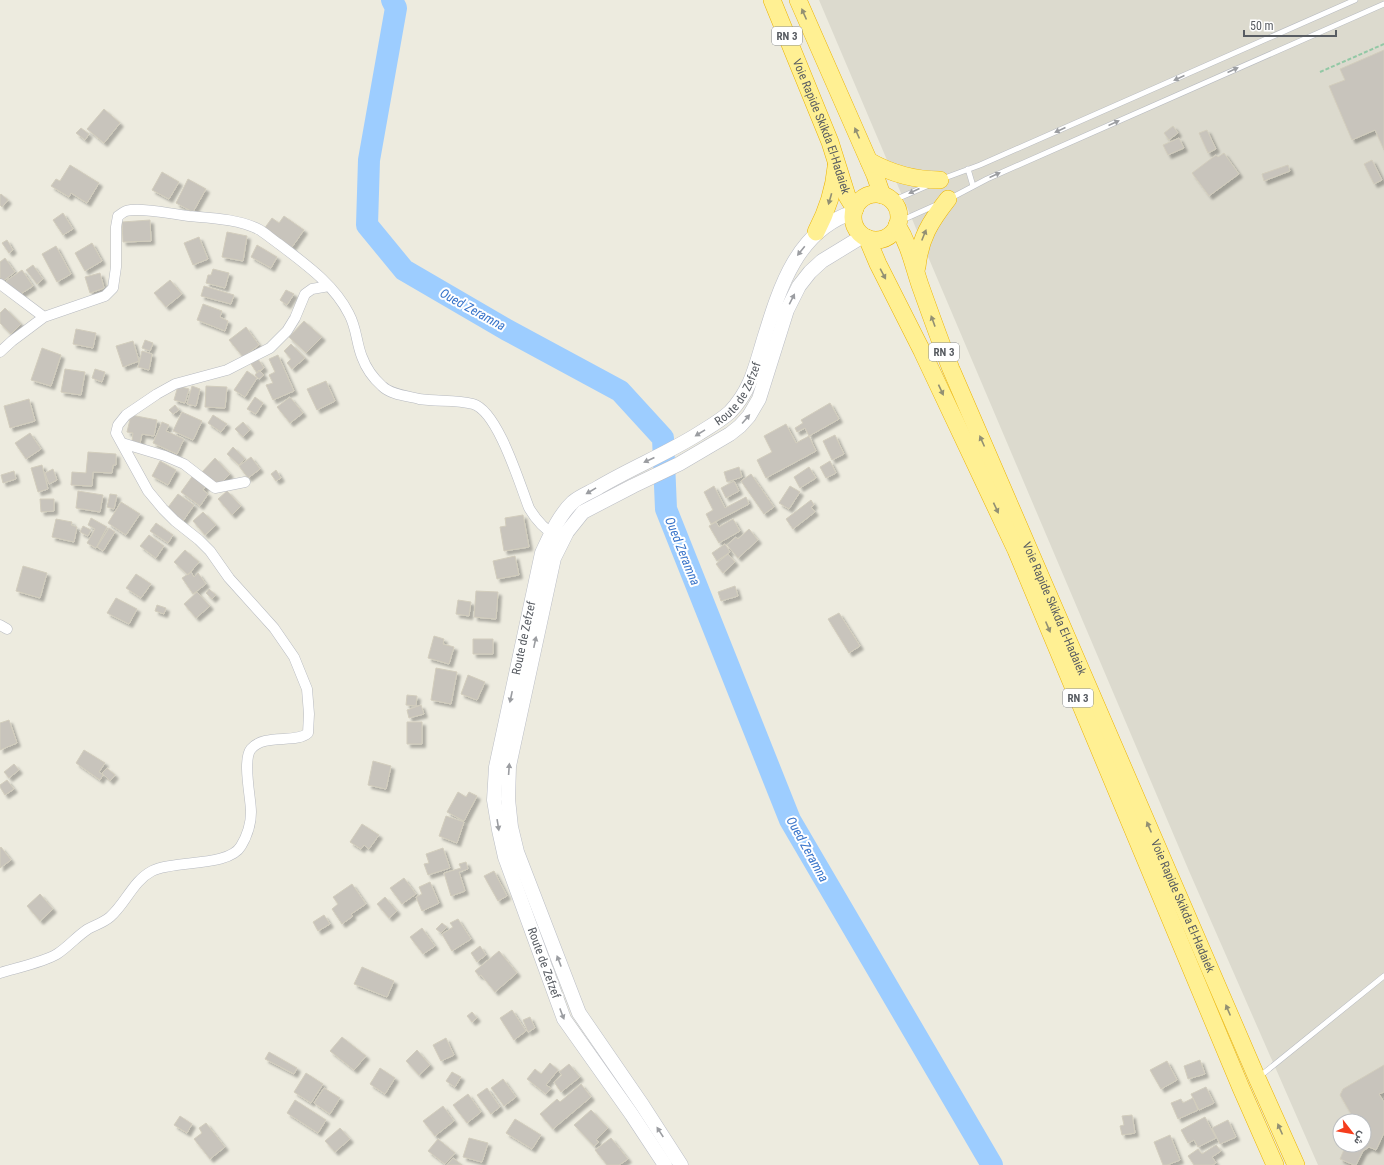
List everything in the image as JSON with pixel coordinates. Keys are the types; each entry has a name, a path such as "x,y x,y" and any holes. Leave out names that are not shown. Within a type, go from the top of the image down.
{"highway":[{"name":"Voie Rapide Skikda El-Hadaiek","path":"772,0 830,142 847,196 854,210 854,223 859,232 865,237 920,346 1016,550 1274,1165"},
{"name":"Voie Rapide Skikda El-Hadaiek","path":"798,0 869,161 887,198 898,213 897,224 906,241 951,369 1296,1165"},
{"path":"869,161 903,176 940,180"},
{"path":"816,232 830,199 837,163"},
{"name":"Voie Rapide Skikda El-Hadaiek","path":"854,210 861,200 871,195 887,198"},
{"path":"916,273 920,248 925,232 948,199"},
{"path":"865,237 877,240 887,236 897,224"}],"main road":[{"name":"Route de Zefzef","path":"681,1165 643,1106 579,1013 517,852 508,799 509,766 554,558 557,536 555,525 573,502 625,471 674,449 722,419 738,402 749,385 754,374 776,299 797,255 816,232 841,216 854,210"},
{"name":"Route de Zefzef","path":"665,1165 632,1115 564,1019 506,857 499,830 494,800 496,767 542,554 557,536 568,532 583,512 679,464 730,434 749,416 759,399 787,310 799,286 810,272 822,261 865,237"}],"street":[{"path":"0,352 44,317 105,296 113,288 116,267 116,227 118,216 125,212 140,210 218,219 243,224 260,230 290,253 337,294 349,314 356,330 362,357 371,374 384,388 401,395 423,400 474,404 484,412 502,438 529,508 535,519 557,536"},
{"path":"0,284 44,317"},
{"path":"0,973 56,955 88,929 110,918 140,879 153,870 220,859 232,855 240,848 249,828 251,811 247,782 248,758 251,749 260,743 273,739 300,737 305,736 308,733 309,714 307,689 294,657 274,628 229,578 210,551 162,509 148,491 116,433 118,425 126,415 175,384 227,370 270,348 291,325 305,294 312,289 329,286"},
{"path":"122,443 165,456 184,464 215,488 245,482"}],"lane":[{"path":"887,198 968,169 1356,0"},
{"path":"897,224 994,176 1384,4"},
{"path":"968,169 974,186"},
{"path":"1257,1078 1384,976"}],"path":[{"path":"1320,72 1384,44"}],"shaded area":[{"path":"819,0 1384,0 1384,1165 1318,1165 1189,871"}],"building":[{"path":"1384,50 1384,150 1375,130 1352,140 1329,86 1345,80 1340,69"},
{"path":"104,109 120,123 104,143 87,129"},
{"path":"1173,126 1178,133 1169,140 1164,133"},
{"path":"81,128 89,134 85,140 76,133"},
{"path":"1207,130 1216,149 1208,153 1199,133"},
{"path":"1179,138 1184,148 1168,155 1163,145"},
{"path":"1224,153 1239,174 1209,196 1192,173 1216,155 1218,157"},
{"path":"1372,160 1382,180 1374,184 1364,164"},
{"path":"70,165 99,183 87,203 71,193 69,197 51,186 56,179 60,181"},
{"path":"1288,165 1290,171 1264,181 1262,174"},
{"path":"162,172 179,182 169,199 152,190"},
{"path":"188,179 206,189 193,212 176,203"},
{"path":"1,194 8,200 2,207 0,205"},
{"path":"63,213 73,229 63,235 53,220"},
{"path":"284,216 304,230 292,247 264,229 272,218 279,223"},
{"path":"150,220 151,241 123,242 122,222"},
{"path":"227,232 247,236 243,261 222,257"},
{"path":"199,237 208,259 193,265 184,243"},
{"path":"7,240 13,250 9,253 2,243"},
{"path":"92,243 102,261 85,271 75,253"},
{"path":"257,245 277,257 271,268 251,257"},
{"path":"56,246 71,274 57,282 42,254"},
{"path":"5,258 15,272 2,282 0,279 0,262"},
{"path":"33,265 43,279 37,284 26,270"},
{"path":"213,269 229,273 225,288 206,283 208,275 211,275"},
{"path":"22,270 33,286 16,297 6,281"},
{"path":"100,273 104,288 90,293 85,277"},
{"path":"170,280 182,294 166,307 154,293"},
{"path":"204,286 234,295 231,304 201,296"},
{"path":"286,290 294,294 287,305 280,300"},
{"path":"203,304 222,311 220,317 228,321 225,331 197,320"},
{"path":"5,308 21,324 11,334 0,323 0,313"},
{"path":"304,321 322,337 306,353 289,337"},
{"path":"246,327 259,345 243,357 229,340"},
{"path":"76,329 96,333 93,348 73,344"},
{"path":"145,340 153,343 150,351 142,348"},
{"path":"133,341 139,361 123,367 116,346"},
{"path":"291,344 305,358 292,369 287,363 291,359 284,351"},
{"path":"42,348 61,355 51,386 31,380"},
{"path":"142,351 152,354 149,370 138,367"},
{"path":"278,355 294,391 273,400 266,385 273,383 269,375 275,372 269,359"},
{"path":"258,359 264,368 257,373 251,364"},
{"path":"65,369 85,372 81,395 61,392"},
{"path":"95,369 105,372 102,382 92,378"},
{"path":"259,370 264,375 259,379 255,375"},
{"path":"247,371 257,378 245,397 234,390"},
{"path":"326,381 335,401 317,410 307,389"},
{"path":"178,386 189,389 185,403 174,400"},
{"path":"192,386 200,389 196,406 187,404"},
{"path":"206,386 227,387 225,408 205,407"},
{"path":"255,397 263,403 256,414 247,409"},
{"path":"290,397 303,413 290,423 277,407"},
{"path":"29,399 35,421 10,428 4,406"},
{"path":"830,403 839,419 809,436 805,428 797,432 795,428 803,423 801,420"},
{"path":"175,405 179,410 173,414 169,410"},
{"path":"182,412 202,421 193,440 173,431"},
{"path":"131,415 157,420 154,436 142,434 140,443 132,441 133,433 127,432"},
{"path":"213,415 227,424 221,432 208,423"},
{"path":"162,422 169,425 166,431 184,439 177,454 153,443"},
{"path":"243,422 250,430 243,437 235,429"},
{"path":"786,424 796,443 809,436 816,451 766,478 757,460 772,452 764,436"},
{"path":"30,433 41,449 26,459 15,443"},
{"path":"835,435 844,454 832,460 823,441"},
{"path":"233,447 245,459 239,465 227,454"},
{"path":"88,452 116,454 116,465 113,465 112,473 93,472 92,486 71,485 72,472 86,473"},
{"path":"251,457 260,469 248,478 239,466"},
{"path":"215,458 230,474 217,487 202,472"},
{"path":"160,461 176,470 168,485 152,476"},
{"path":"830,461 836,473 826,478 820,467"},
{"path":"42,465 48,489 38,492 31,468"},
{"path":"739,467 742,477 727,482 724,472"},
{"path":"809,467 816,478 800,488 794,477"},
{"path":"53,469 57,480 49,484 45,473"},
{"path":"276,470 281,478 276,481 271,474"},
{"path":"14,471 16,479 3,483 1,475"},
{"path":"194,474 207,484 203,490 208,494 200,506 181,492"},
{"path":"751,474 774,507 764,514 741,481"},
{"path":"734,481 739,491 726,498 721,488"},
{"path":"714,486 725,508 746,497 749,504 711,524 706,514 713,510 704,492"},
{"path":"790,486 800,492 789,509 779,503"},
{"path":"78,491 103,495 100,512 76,508"},
{"path":"227,491 241,506 232,515 218,499"},
{"path":"110,494 117,495 114,509 107,507"},
{"path":"178,494 194,505 183,521 166,510"},
{"path":"40,499 54,499 54,511 41,512"},
{"path":"811,500 814,505 811,507 815,512 793,529 786,519"},
{"path":"121,502 140,514 126,535 108,523"},
{"path":"203,512 216,525 205,535 193,521"},
{"path":"523,515 529,547 504,551 500,527 506,526 505,518"},
{"path":"91,518 107,527 96,548 87,543 95,529 88,525"},
{"path":"56,519 72,522 71,525 77,527 74,542 52,537"},
{"path":"733,519 740,531 719,543 709,526 716,522 719,527"},
{"path":"156,523 173,535 168,543 150,531"},
{"path":"83,526 91,530 88,536 80,532"},
{"path":"109,528 115,532 103,551 97,547"},
{"path":"749,529 758,540 738,558 727,545 736,537 738,539"},
{"path":"149,535 164,546 156,558 140,546"},
{"path":"725,544 730,552 717,561 712,553"},
{"path":"185,550 199,562 188,575 174,562"},
{"path":"728,554 735,562 723,573 716,564"},
{"path":"515,556 519,575 497,579 493,561"},
{"path":"23,566 47,573 40,598 16,591"},
{"path":"191,572 194,577 198,573 206,584 193,594 182,578"},
{"path":"136,574 151,584 141,598 126,588"},
{"path":"735,586 738,596 721,601 718,592"},
{"path":"209,589 216,595 212,599 206,593"},
{"path":"476,591 498,592 496,619 474,617"},
{"path":"197,592 210,606 196,618 184,604"},
{"path":"116,598 137,609 129,624 107,613"},
{"path":"458,600 471,602 469,616 456,614"},
{"path":"157,605 166,608 164,614 155,611"},
{"path":"839,613 860,646 849,653 828,619"},
{"path":"434,636 444,639 443,644 454,647 449,664 428,658"},
{"path":"473,639 493,639 493,654 473,654"},
{"path":"436,668 457,672 451,704 431,700"},
{"path":"468,675 485,682 477,700 461,694"},
{"path":"407,695 417,696 416,706 406,705"},
{"path":"421,705 424,714 409,718 407,710"},
{"path":"9,720 17,743 0,750 0,723"},
{"path":"407,722 422,722 422,744 407,744"},
{"path":"84,750 105,763 99,772 103,775 100,780 76,763"},
{"path":"373,761 391,766 386,789 368,785"},
{"path":"14,764 19,770 9,778 4,772"},
{"path":"107,768 115,775 110,781 102,773"},
{"path":"7,780 14,789 5,795 0,785"},
{"path":"458,792 466,797 469,792 477,796 464,821 447,812"},
{"path":"446,816 464,822 457,843 439,836"},
{"path":"362,824 379,835 369,849 364,845 361,849 350,842"},
{"path":"1,847 11,860 0,868 0,848"},
{"path":"443,848 450,868 428,875 424,864 429,863 426,854"},
{"path":"466,862 468,869 459,872 465,891 451,896 444,873 461,868 459,864"},
{"path":"494,871 507,896 498,901 484,876"},
{"path":"404,878 416,894 402,904 390,888"},
{"path":"430,882 439,903 422,911 416,897 422,894 419,887"},
{"path":"352,884 366,904 351,914 353,916 342,924 332,909 338,904 333,897"},
{"path":"40,894 53,909 40,921 27,906"},
{"path":"385,897 397,911 389,918 377,904"},
{"path":"324,915 330,924 318,931 313,922"},
{"path":"458,919 471,939 452,951 442,934 453,927 450,923"},
{"path":"442,923 447,927 441,933 436,929"},
{"path":"422,928 435,946 423,954 410,937"},
{"path":"480,946 486,955 477,962 471,953"},
{"path":"499,951 517,973 495,992 481,975 479,976 475,971"},
{"path":"362,967 394,981 387,997 354,984"},
{"path":"512,1010 526,1031 514,1040 500,1018"},
{"path":"472,1012 477,1018 472,1022 467,1016"},
{"path":"530,1017 535,1028 528,1032 523,1020"},
{"path":"342,1037 366,1056 354,1070 330,1051"},
{"path":"446,1038 454,1055 441,1061 433,1045"},
{"path":"417,1050 430,1065 419,1075 406,1061"},
{"path":"269,1052 297,1068 294,1074 265,1059"},
{"path":"1200,1060 1205,1074 1188,1079 1184,1066"},
{"path":"1167,1061 1177,1080 1161,1089 1150,1070"},
{"path":"550,1063 558,1070 546,1085 551,1088 546,1094 527,1079 535,1069 541,1074"},
{"path":"569,1064 580,1077 561,1092 554,1082 562,1075 559,1072"},
{"path":"1384,1065 1384,1092 1379,1094 1384,1102 1384,1133 1376,1150 1372,1148 1372,1113 1350,1113 1340,1095 1343,1089"},
{"path":"380,1068 395,1078 385,1094 370,1084"},
{"path":"452,1072 461,1077 455,1087 446,1081"},
{"path":"306,1073 323,1084 311,1103 294,1092"},
{"path":"503,1079 516,1097 504,1106 491,1088"},
{"path":"581,1084 591,1097 553,1129 540,1114 557,1099 560,1102"},
{"path":"1206,1087 1214,1103 1199,1110 1191,1094"},
{"path":"324,1088 340,1098 330,1114 314,1103"},
{"path":"487,1088 500,1107 491,1114 477,1095"},
{"path":"468,1094 481,1112 467,1123 453,1105"},
{"path":"1193,1098 1198,1110 1178,1119 1171,1103 1181,1099 1183,1103"},
{"path":"295,1100 326,1120 318,1133 287,1113"},
{"path":"443,1106 454,1121 435,1136 423,1121"},
{"path":"591,1110 608,1128 596,1140 599,1142 594,1146 574,1125"},
{"path":"1132,1115 1135,1133 1122,1135 1120,1126 1124,1125 1122,1116"},
{"path":"180,1116 192,1124 187,1133 174,1125"},
{"path":"1205,1117 1216,1138 1198,1147 1194,1140 1188,1143 1181,1130"},
{"path":"515,1119 541,1135 532,1149 506,1133"},
{"path":"1228,1120 1236,1137 1220,1144 1212,1128"},
{"path":"206,1123 225,1147 210,1159 194,1139 202,1133 199,1128"},
{"path":"340,1128 350,1139 335,1152 325,1141"},
{"path":"1170,1135 1180,1160 1163,1165 1154,1142"},
{"path":"469,1138 488,1143 482,1162 463,1157"},
{"path":"611,1138 628,1159 619,1165 607,1165 595,1150"},
{"path":"438,1139 455,1153 445,1164 428,1151"},
{"path":"1216,1145 1221,1151 1212,1157 1216,1163 1212,1165 1194,1165 1188,1156 1198,1149 1202,1154"},
{"path":"1343,1153 1362,1153 1356,1165 1340,1159"},
{"path":"453,1158 462,1165 447,1165"}],"waterway":[{"name":"Oued Zeramna","path":"392,0 396,8 369,160 367,225 404,270 507,330 620,391 663,438 666,509 790,820 992,1165"}]}
